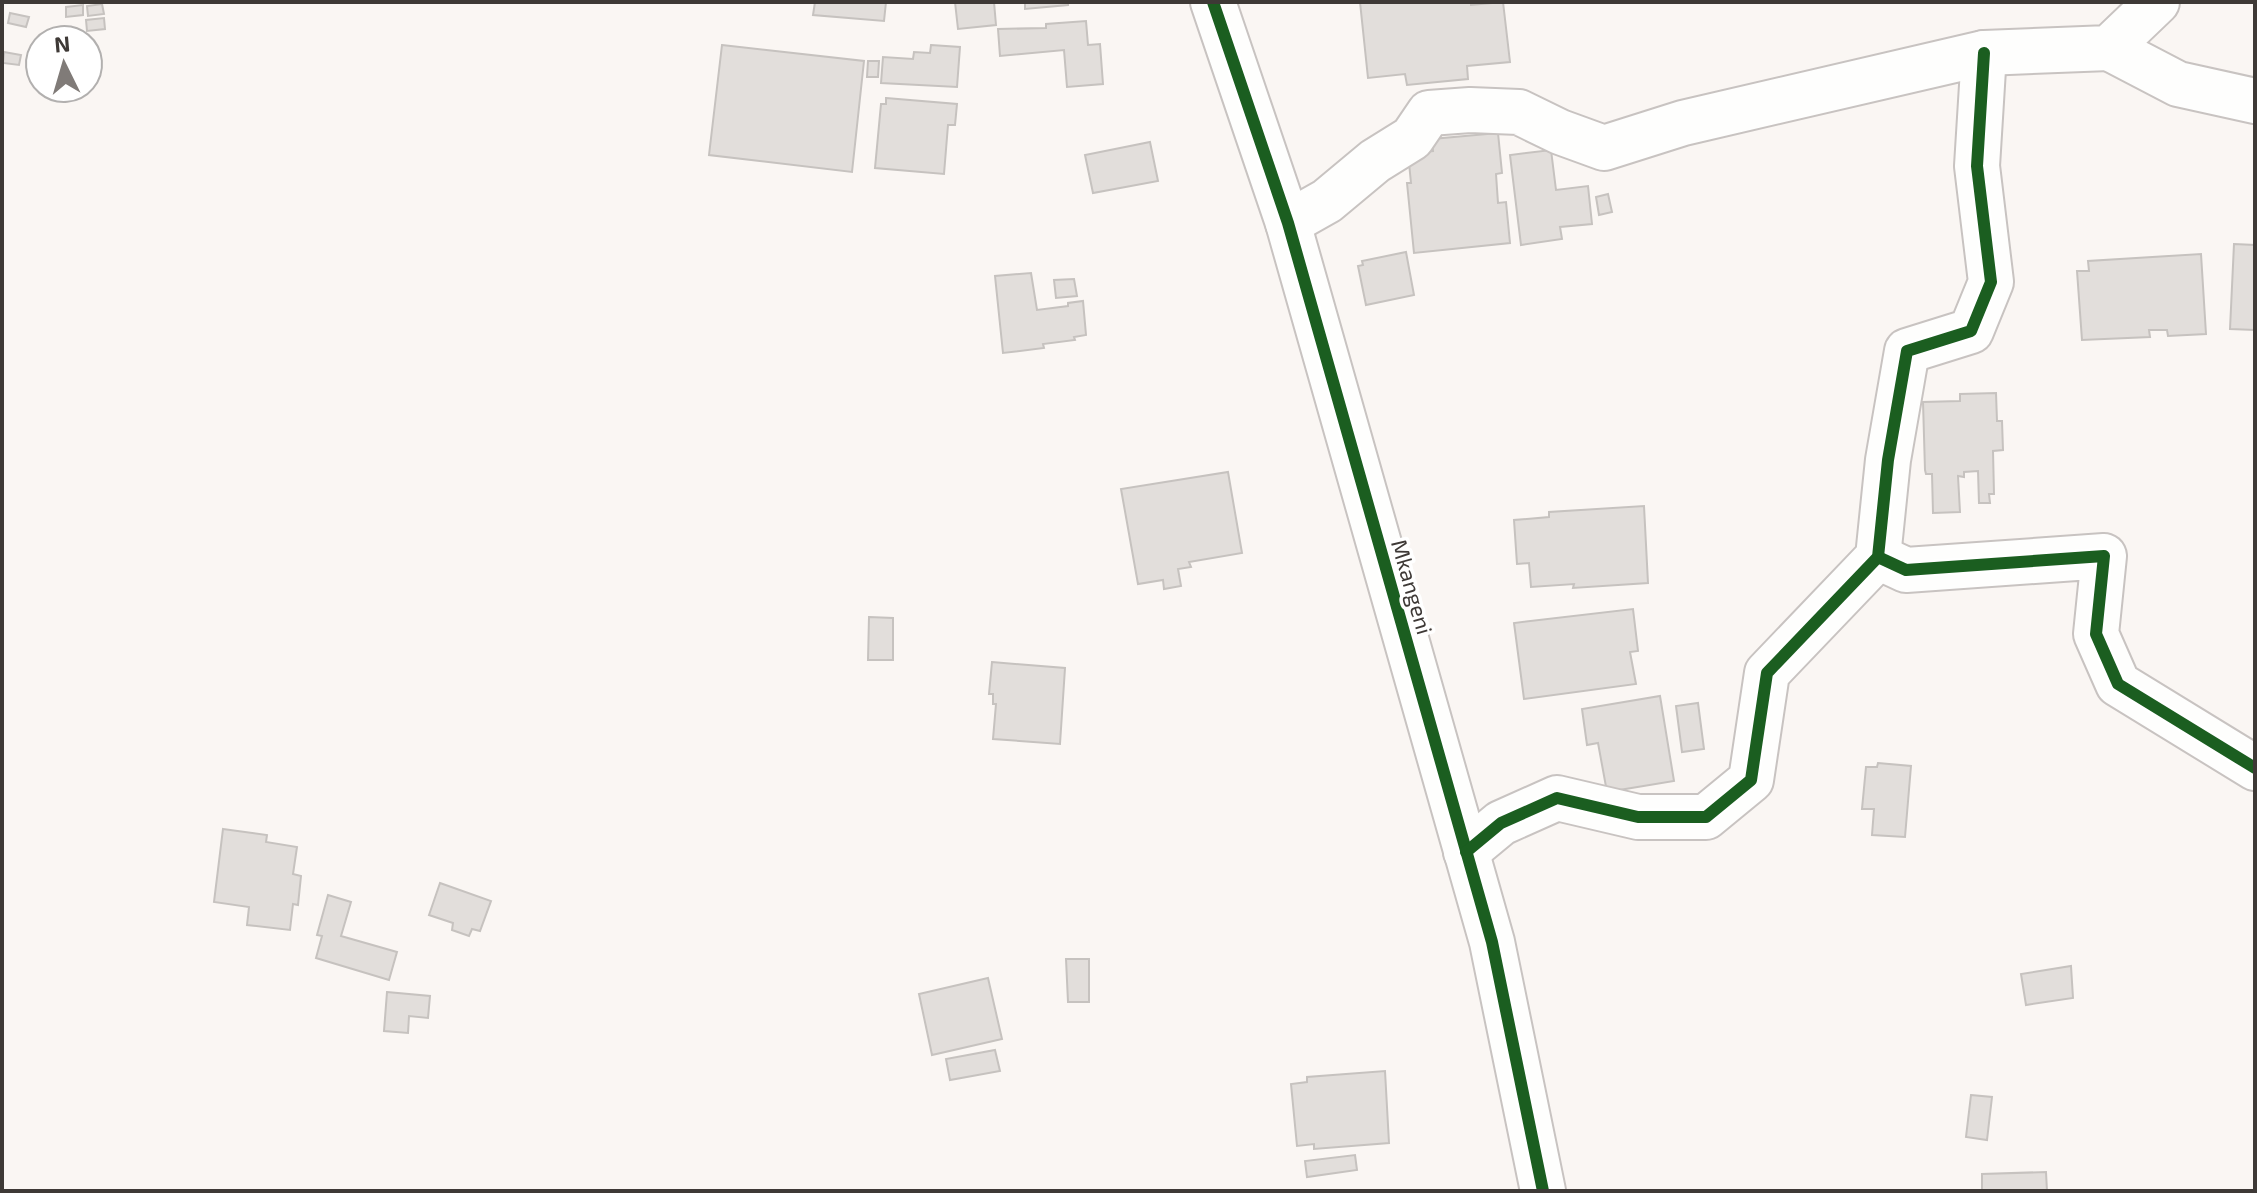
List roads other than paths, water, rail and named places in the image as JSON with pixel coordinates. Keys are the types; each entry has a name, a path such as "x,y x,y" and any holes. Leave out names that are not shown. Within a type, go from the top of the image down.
{"street":[{"name":"Mkangeni","path":"1213,2 1288,223 1492,942 1543,1191"},
{"path":"2109,48 2157,2"},
{"path":"1288,223 1327,201 1375,161 1412,138 1429,113 1470,110 1519,112 1560,132 1604,148 1683,123 1984,53 2109,48 2178,84 2255,101"},
{"path":"1466,852 1501,823 1557,798 1638,817 1706,817 1751,780 1767,673 1878,557 1888,460 1907,351 1971,331 1991,282 1977,166 1984,53"},
{"path":"1878,557 1906,570 2104,556 2096,634 2118,684 2255,768"}]}
